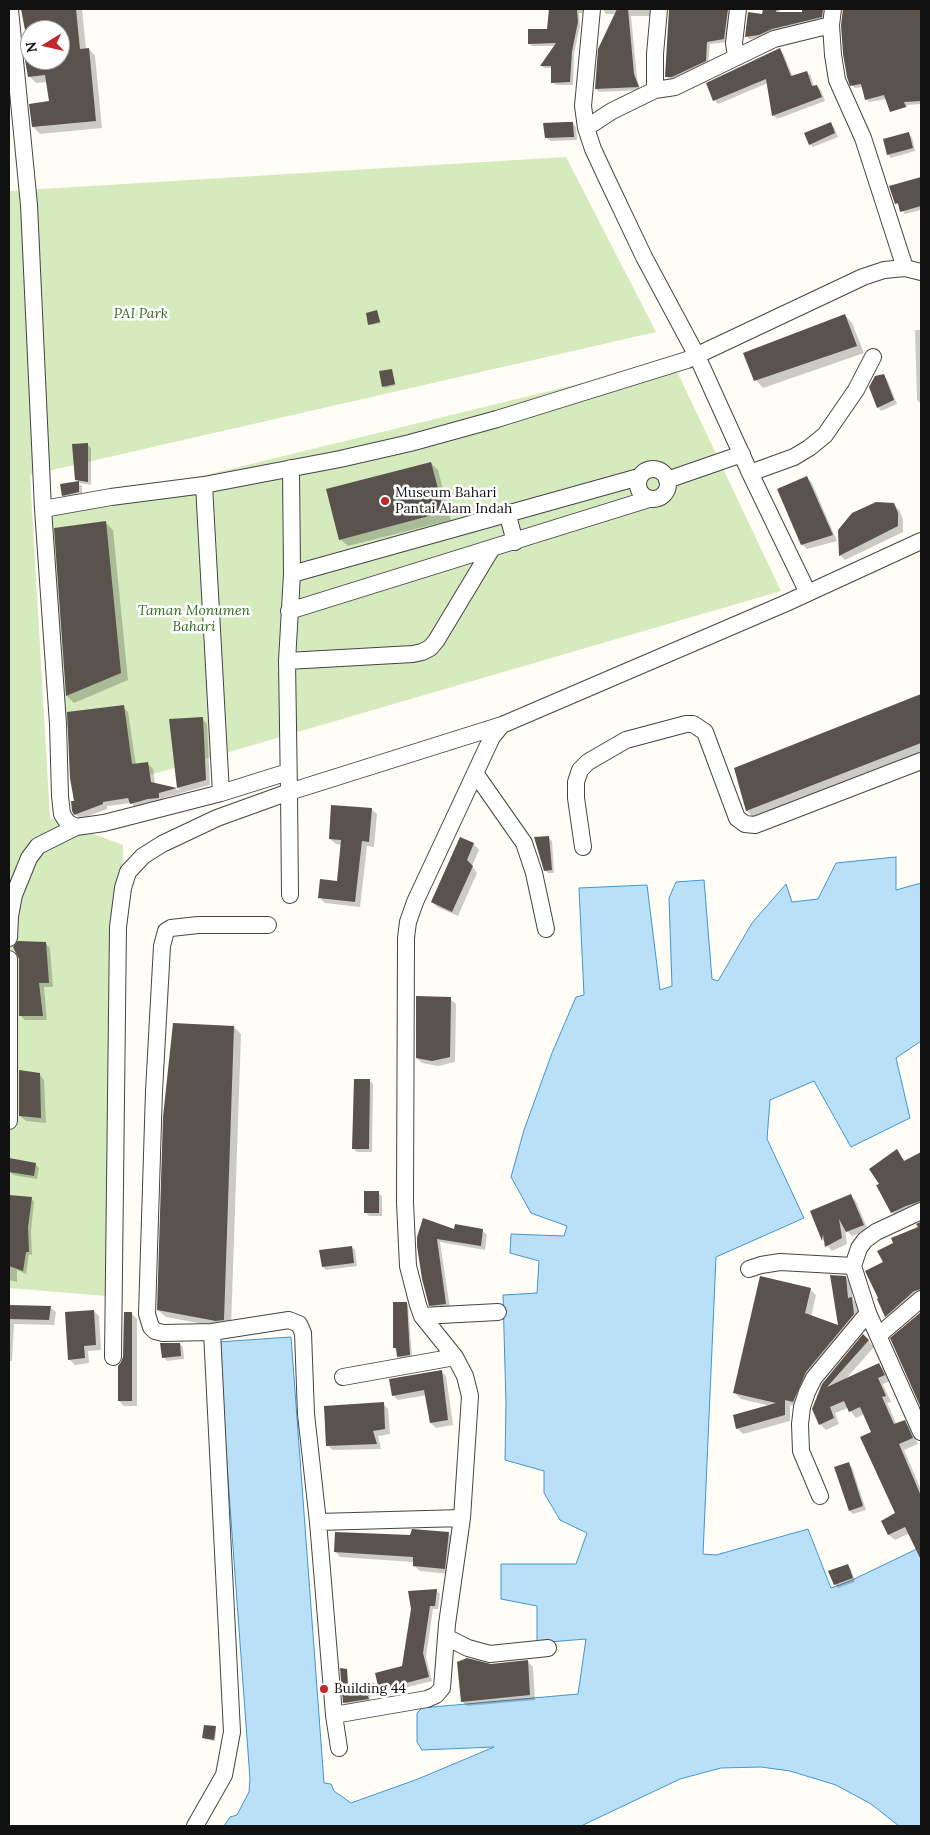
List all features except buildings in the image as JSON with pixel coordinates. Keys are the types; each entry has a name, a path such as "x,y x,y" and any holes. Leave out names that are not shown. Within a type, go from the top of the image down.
{"street":[{"path":"10,9 29,205 43,509 58,724 62,814 67,822 76,827"},
{"path":"592,9 583,106 586,128 592,149 644,257 697,356 750,473 808,593"},
{"path":"655,90 659,9"},
{"path":"736,56 734,43 738,9"},
{"path":"43,509 111,497 204,485 410,443 656,371 697,356 842,285 884,270 913,270 863,138 837,80 833,55 832,17 774,39 675,87 655,90 612,111 586,128"},
{"path":"750,473 794,457 825,435 856,390 873,357"},
{"path":"667,480 742,454"},
{"path":"290,895 287,661 292,574 291,468"},
{"path":"289,611 649,499 657,499 664,494 668,487 664,473 658,470 650,469 639,477 637,484 639,491 649,499"},
{"path":"292,574 507,512 639,477"},
{"path":"204,485 221,793"},
{"path":"507,512 515,542"},
{"path":"113,1357 118,937 122,888 128,872 143,856 162,844 217,818 289,792 502,725 808,593 921,541"},
{"path":"287,661 413,654 430,648 492,548"},
{"path":"583,847 576,798 576,782 580,770 588,762 626,740 678,726 693,724 705,732 737,818 745,824 755,825 921,761"},
{"path":"334,1715 427,1699 436,1695 442,1688 446,1637 462,1518 470,1396 465,1376 454,1357 422,1316 408,1266 405,1204 406,938 408,922 415,902 492,737 502,725"},
{"path":"9,938 10,916 14,895 29,858 38,846 76,827 104,824 221,793 288,772"},
{"path":"475,772 524,843 534,873 546,929"},
{"path":"268,925 198,925 171,928 166,931 162,946 154,1091 148,1314 150,1327 155,1331 163,1333 212,1332 289,1320 299,1324 303,1333 306,1414 318,1522 334,1715 339,1748"},
{"path":"9,959 9,1121"},
{"path":"921,1210 876,1232 865,1240 859,1248 854,1266 868,1313 921,1432"},
{"path":"749,1269 780,1262 854,1266"},
{"path":"878,1335 921,1299"},
{"path":"422,1316 498,1312"},
{"path":"820,1496 801,1451 800,1424 802,1408 814,1378 868,1313"},
{"path":"195,1826 224,1774 232,1732 212,1332"},
{"path":"343,1377 454,1357"},
{"path":"318,1522 462,1518"},
{"path":"446,1637 468,1648 490,1654 548,1648"}],"green space":[{"name":"PAI Park","path":"566,157 656,332 30,475 50,818 123,845 118,1297 9,1288 9,191"},
{"name":"Taman Monumen Bahari","path":"672,361 781,591 78,796 63,698 49,529 55,512"}],"water":[{"path":"896,857 896,890 921,883 921,1041 896,1058 910,1118 851,1147 814,1081 770,1100 767,1139 804,1218 716,1257 703,1554 716,1555 808,1529 831,1588 850,1581 921,1547 921,1826 899,1826 871,1804 836,1785 790,1771 761,1767 721,1768 680,1779 581,1826 224,1826 230,1817 237,1815 249,1792 250,1779 218,1342 291,1337 324,1783 331,1784 334,1791 351,1803 418,1779 494,1747 422,1750 417,1742 417,1713 422,1708 578,1694 586,1639 537,1643 537,1606 501,1599 501,1564 576,1564 587,1533 560,1520 544,1493 544,1471 505,1460 506,1404 503,1295 537,1293 539,1261 510,1253 511,1234 564,1236 567,1226 531,1213 511,1177 524,1130 552,1053 576,997 584,995 579,888 647,885 660,990 672,986 669,898 676,882 704,880 712,979 718,981 752,923 786,884 792,902 818,899 836,863"}],"place":[{"name":"Museum Bahari Pantai Alam Indah","path":"385,501"},
{"name":"Building 44","path":"324,1689"}]}
